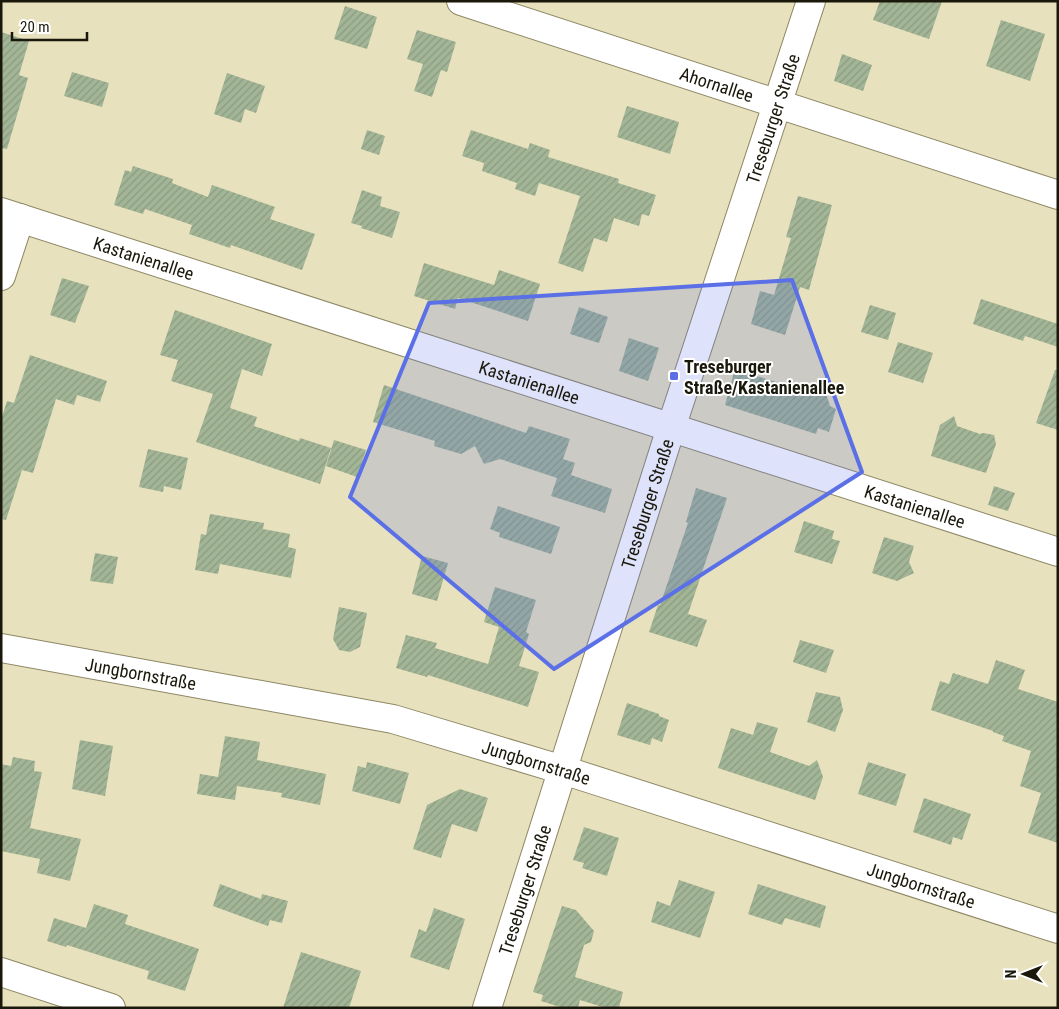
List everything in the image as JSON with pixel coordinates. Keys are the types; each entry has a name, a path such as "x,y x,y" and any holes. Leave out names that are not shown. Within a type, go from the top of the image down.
{"street":[{"name":"Ahornallee","path":"461,1 1058,195"},
{"name":"Treseburger Straße","path":"487,1008 671,428 811,1"},
{"name":"Kastanienallee","path":"11,215 1058,552"},
{"path":"1,276 11,215"},
{"name":"Jungbornstraße","path":"1,648 393,719 562,770 1058,929"},
{"path":"1,972 111,1008"}],"highlighted area":[{"path":"792,280 862,472 554,669 350,497 429,303"}],"building":[{"path":"880,1 942,1 929,39 873,20"},
{"path":"345,6 377,17 367,49 334,39"},
{"path":"1001,20 1045,34 1030,81 986,66"},
{"path":"417,30 456,42 447,72 441,70 432,97 414,91 423,64 407,59"},
{"path":"1,32 29,41 19,75 28,78 7,149 1,148"},
{"path":"842,54 872,65 863,91 834,81"},
{"path":"72,72 109,83 102,107 64,96"},
{"path":"227,73 265,86 256,113 245,109 241,123 214,114"},
{"path":"627,106 679,122 670,154 617,137"},
{"path":"367,130 385,136 379,155 361,149"},
{"path":"471,130 528,149 530,143 550,150 548,157 619,179 618,183 656,195 649,216 642,214 639,226 614,218 607,242 594,238 583,272 558,263 580,196 539,183 535,196 515,189 517,183 482,171 484,163 462,156"},
{"path":"133,166 173,179 172,183 208,197 212,185 275,207 270,219 315,234 302,270 231,245 230,248 189,234 192,225 145,209 143,214 114,205 125,170 131,172"},
{"path":"362,190 382,197 380,206 400,212 392,238 351,223"},
{"path":"798,196 832,205 809,290 800,287 785,335 751,324 760,291 774,295 791,238 786,237"},
{"path":"424,263 494,285 499,270 540,284 528,321 458,298 455,309 414,296"},
{"path":"62,278 89,286 75,323 50,315"},
{"path":"981,299 1058,324 1058,347 1025,336 1023,341 973,324"},
{"path":"870,305 896,313 888,340 861,332"},
{"path":"579,307 608,317 599,343 570,334"},
{"path":"175,310 272,344 262,376 242,369 230,408 257,417 254,426 299,441 300,438 331,448 320,484 196,442 213,394 171,381 178,360 160,355"},
{"path":"629,338 659,348 648,381 619,371"},
{"path":"898,342 933,353 923,383 888,372"},
{"path":"30,355 107,381 100,402 77,395 74,405 56,399 33,473 22,470 6,520 1,519 1,420 7,401 14,403"},
{"path":"735,369 814,394 824,387 830,406 836,409 829,432 818,428 816,434 725,405"},
{"path":"1055,370 1058,370 1058,430 1036,423"},
{"path":"384,385 526,433 529,426 570,439 563,459 575,463 571,475 612,489 605,513 551,496 557,478 500,459 484,464 475,446 461,454 434,446 435,441 373,422"},
{"path":"954,416 957,426 980,434 994,435 996,444 986,473 931,456 940,425"},
{"path":"334,440 366,450 357,477 326,466"},
{"path":"148,449 188,458 181,490 164,486 163,492 139,487"},
{"path":"994,486 1015,493 1008,511 988,505"},
{"path":"696,488 727,498 688,614 707,620 697,647 649,632 688,523 686,522"},
{"path":"498,506 560,527 551,554 499,537 500,533 490,529"},
{"path":"210,514 264,523 263,529 290,534 288,547 296,549 291,578 220,564 218,574 195,570 201,534 206,535"},
{"path":"804,521 834,531 832,539 840,541 832,564 794,552"},
{"path":"884,537 914,546 909,562 914,573 897,581 872,573"},
{"path":"95,553 118,557 113,584 90,581"},
{"path":"422,556 448,563 437,601 412,594"},
{"path":"495,587 536,600 526,632 529,634 519,666 539,672 528,707 428,675 427,677 396,668 406,635 437,643 435,648 488,664 499,627 484,622"},
{"path":"339,607 367,613 360,647 350,652 339,650 333,639"},
{"path":"800,640 834,650 826,673 793,662"},
{"path":"996,660 1025,670 1018,689 1058,702 1058,843 1028,833 1041,793 1020,786 1031,751 1002,741 1004,736 993,731 931,710 940,681 949,684 953,673 988,684"},
{"path":"816,692 840,697 843,710 835,732 807,722"},
{"path":"627,703 659,714 659,716 669,720 662,742 652,738 650,745 617,735"},
{"path":"757,722 778,728 770,752 809,766 817,760 823,777 815,800 718,768 731,728 753,735"},
{"path":"225,736 260,742 257,760 326,774 320,805 281,797 282,793 237,786 235,800 197,794 200,774 218,777"},
{"path":"80,740 113,746 105,796 72,789"},
{"path":"13,757 35,761 34,771 42,772 30,828 81,839 70,881 37,873 40,859 1,851 1,764 11,766"},
{"path":"367,762 409,773 400,804 352,791 358,766 366,768"},
{"path":"868,762 906,774 896,806 858,794"},
{"path":"460,789 488,798 477,832 452,824 441,858 413,849 427,805"},
{"path":"924,798 971,814 962,840 953,837 951,845 913,832"},
{"path":"584,827 619,838 607,876 582,868 584,863 573,860"},
{"path":"679,880 715,892 700,938 651,922 657,901 670,906"},
{"path":"220,884 261,899 262,894 288,901 282,923 270,920 268,926 213,906"},
{"path":"758,884 826,906 820,928 785,918 782,925 748,914"},
{"path":"94,904 128,915 125,924 199,949 185,991 147,979 149,971 67,945 66,947 47,941 54,918 86,928"},
{"path":"562,906 576,910 594,931 591,942 584,945 575,977 623,992 619,1008 606,1008 580,1000 578,1008 563,1008 541,1001 543,995 533,992"},
{"path":"434,908 465,919 449,970 410,957 419,929 426,932"},
{"path":"301,952 361,971 349,1008 283,1008"}],"place":[{"name":"Treseburger Straße/Kastanienallee","path":"674,376"}]}
